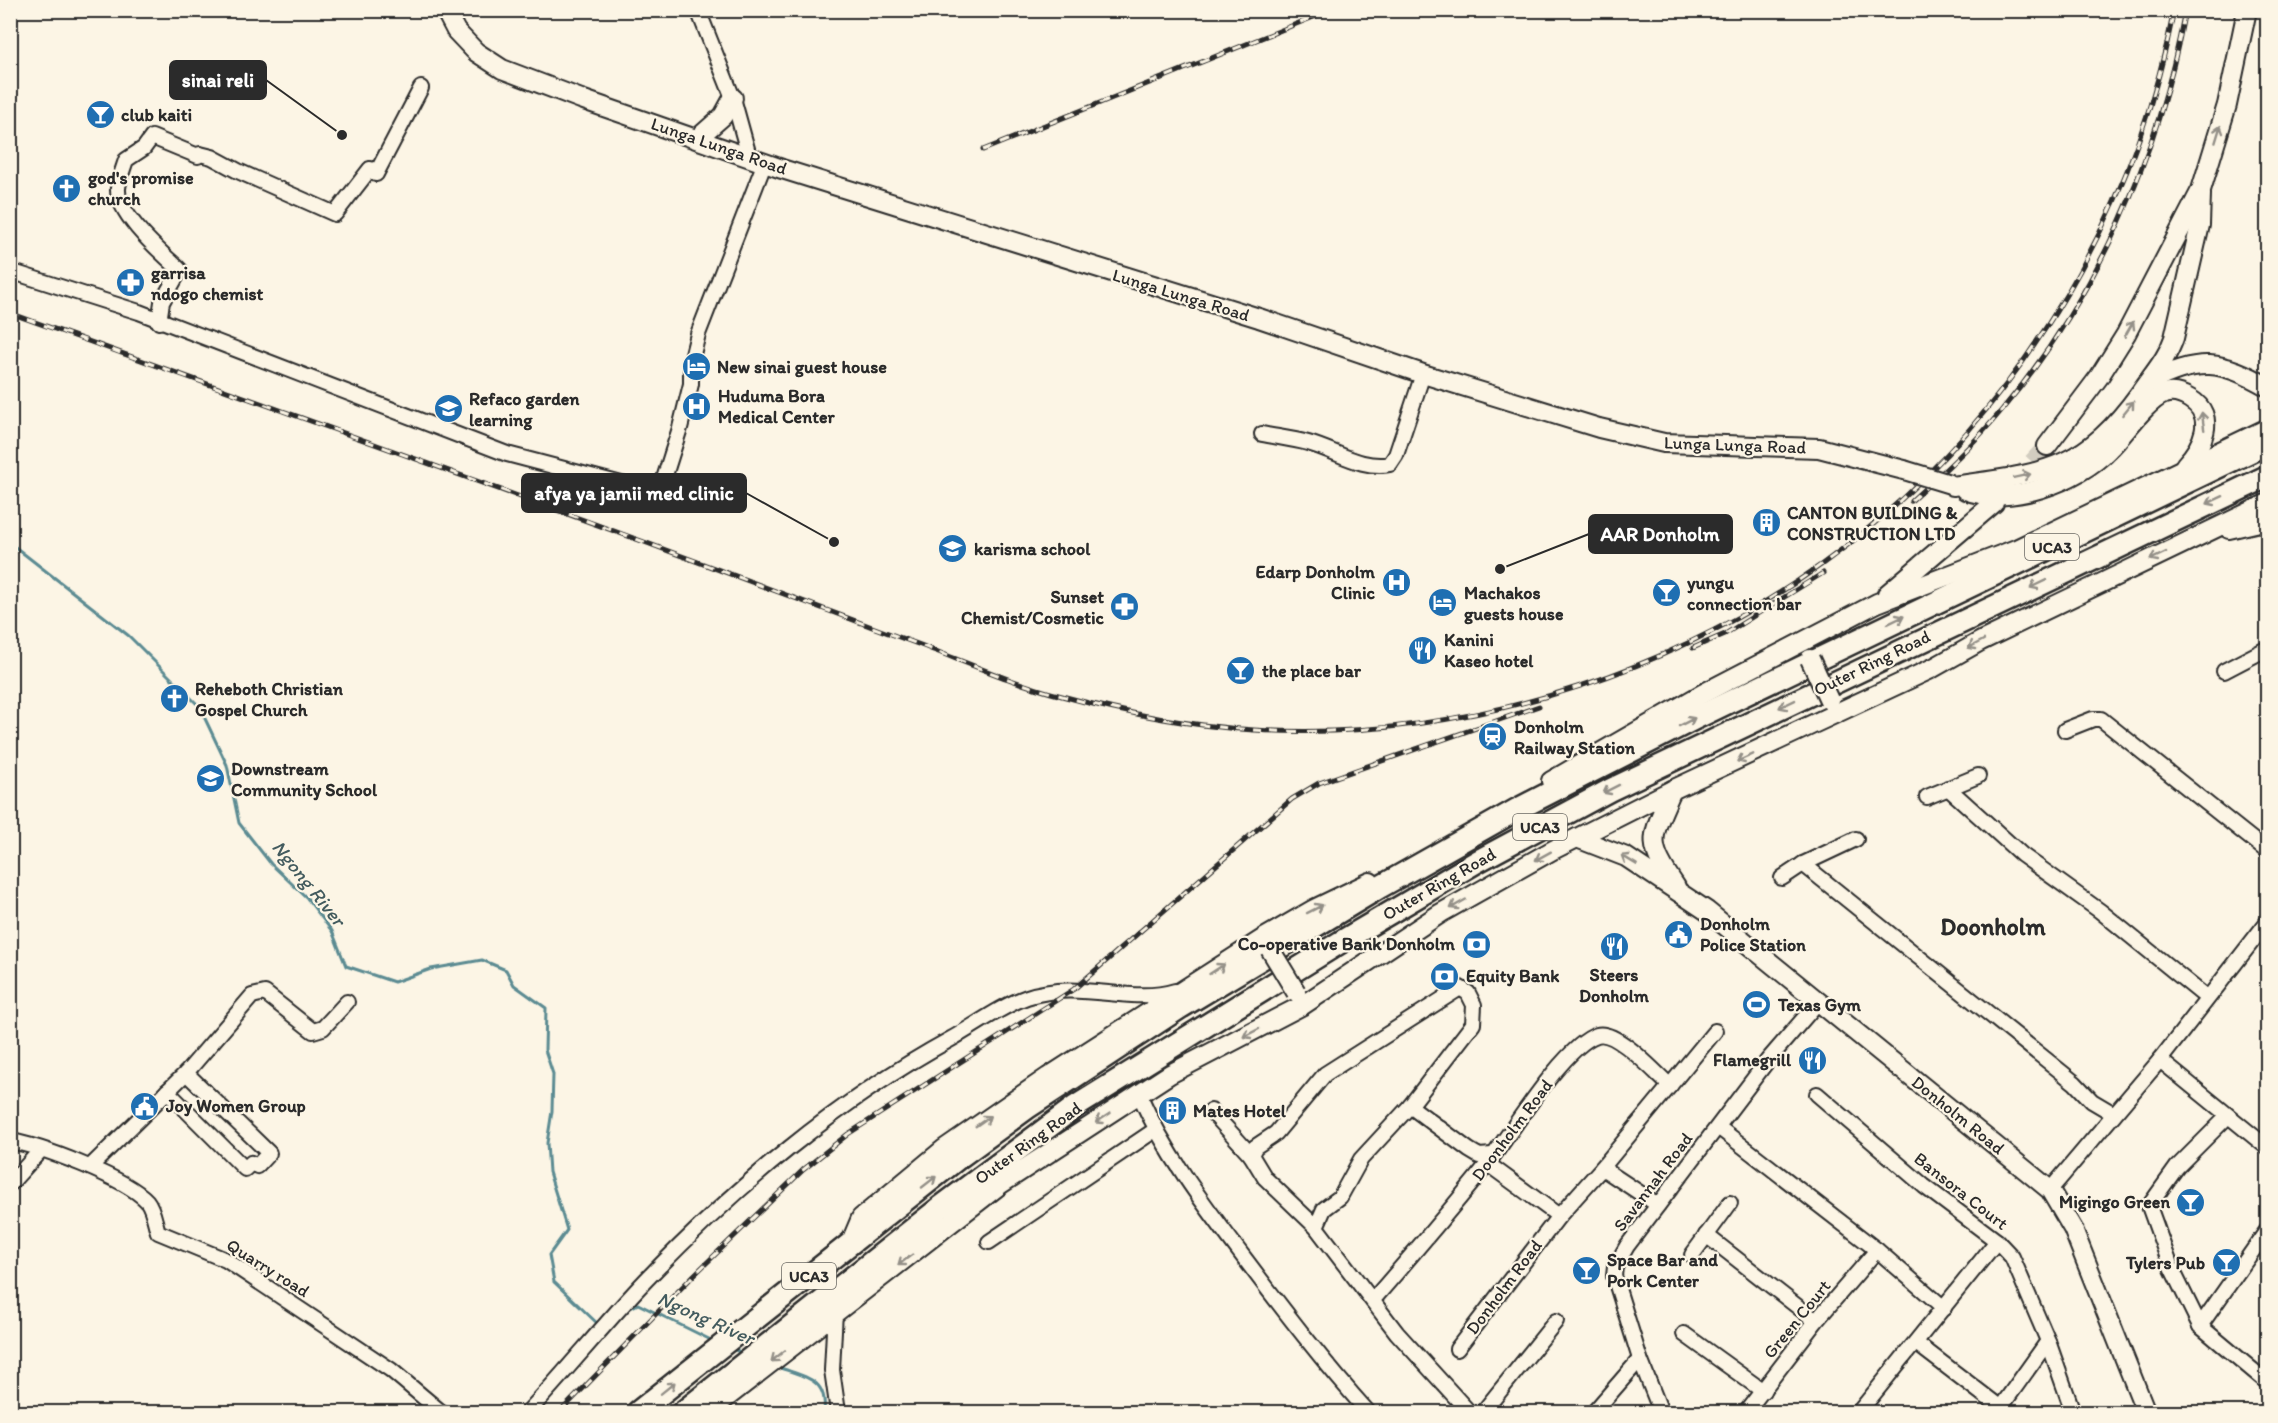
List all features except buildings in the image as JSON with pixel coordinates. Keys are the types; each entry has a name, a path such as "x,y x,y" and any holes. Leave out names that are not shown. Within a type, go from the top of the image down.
{"main road":[{"name":"Lunga Lunga Road","path":"445,10 456,31 476,52 502,69 757,159 1059,258 1259,318 1423,374 1599,428 1664,443 1819,448 1904,470 1970,492 2020,493 2048,486 2094,464 2154,399 2169,393 2178,393 2194,401 2202,411 2206,426 2201,444 2179,471"},
{"path":"2047,446 2099,377 2126,334 2201,190 2227,105 2247,10"},
{"path":"698,138 723,116 733,98"},
{"name":"Lunga Lunga Road","path":"1951,485 2005,479 2063,464 2104,436 2167,356 2174,338 2200,225 2201,190"},
{"path":"2146,384 2182,367 2212,363 2240,372 2268,387"},
{"name":"Outer Ring Road","path":"850,1244 861,1218 944,1149 1187,988 1267,944 1314,909 1388,873 1517,799 1612,749 1702,694 1806,651 1877,603 2016,549 2268,428"},
{"name":"Outer Ring Road","path":"638,1413 850,1244 1010,1121 1131,1039 1457,843 1592,770 1698,717 2268,443"},
{"name":"Outer Ring Road","path":"683,1413 735,1381 808,1323 941,1207 1075,1107 1314,958 1478,861 1610,790 1719,736 2268,476"},
{"path":"1877,603 1994,503"},
{"name":"Outer Ring Road","path":"1577,838 1672,790 1750,756 1832,706 1933,668 1981,641 2268,503"},
{"path":"2198,537 2268,520"},
{"path":"1806,651 1832,706"},
{"path":"1672,790 1656,823 1653,840 1658,861 1677,889"},
{"path":"1577,838 1626,857 1659,880 1677,889"},
{"name":"UCA3","path":"808,1323 836,1311 1001,1184 1170,1074 1441,914 1577,838"},
{"name":"Donholm Road","path":"1677,889 1819,1001 2050,1190 2073,1229 2146,1413"},
{"path":"1267,944 1299,999"},
{"name":"UCA3","path":"708,1413 735,1381"}],"street":[{"path":"10,271 139,312 159,322 446,428 507,454 652,492 662,485 680,428 691,384 691,362 698,334 757,159 698,10"},
{"path":"159,322 162,302 180,270 130,221 122,206 118,190 126,160 144,148 152,137 198,156 200,154 212,157 268,186 335,214 370,169 376,174 421,88"},
{"path":"1262,434 1310,443 1358,461 1380,466 1390,464 1396,456 1423,374"},
{"path":"2224,671 2265,653"},
{"path":"2065,730 2093,719 2101,719 2268,852"},
{"path":"1927,796 1978,776"},
{"path":"1948,788 2022,855 2100,911 2207,998"},
{"path":"1782,878 1803,864 1856,839"},
{"path":"1803,864 2075,1083 2092,1101 2114,1114"},
{"path":"2050,1190 2160,1060 2268,921"},
{"path":"528,1413 671,1255 740,1190 816,1124 924,1054 1026,998 1074,988 1160,996 1187,988"},
{"path":"1251,1155 1255,1147 1276,1133 1325,1074 1460,988 1468,993 1474,1005 1473,1024 1410,1107 1361,1159 1340,1197 1324,1209 1316,1227"},
{"path":"91,1166 186,1073 252,996 265,993 313,1031 323,1028 347,1002"},
{"name":"Savannah Road","path":"1661,1413 1640,1359 1614,1276 1615,1267 1658,1205 1768,1060 1819,1001"},
{"name":"Donholm Road","path":"1457,1349 1559,1216 1602,1168 1715,1031"},
{"name":"Doonholm Road","path":"1373,1300 1490,1160 1562,1065 1580,1045 1597,1035 1606,1035 1618,1041 1670,1086"},
{"path":"2160,1060 2268,1148"},
{"path":"167,1091 245,1169 251,1162 257,1166 269,1153 186,1073"},
{"path":"1139,1094 1155,1130 1184,1178 1322,1361 1368,1413"},
{"name":"Bansora Court","path":"1817,1095 1924,1186 1997,1241 2012,1257 2048,1341 2073,1413"},
{"path":"1410,1107 1469,1150 1490,1160 1559,1216"},
{"path":"1211,1111 1251,1155 1265,1178 1316,1227 1397,1333 1469,1413"},
{"path":"2228,1116 2176,1167 2149,1206 2171,1267 2200,1326 2268,1383"},
{"path":"1718,1127 1877,1250 1944,1308"},
{"path":"989,1242 1155,1130"},
{"name":"Quarry road","path":"10,1141 91,1166 147,1202 158,1232 226,1260 391,1370 441,1413"},
{"path":"10,1184 40,1151"},
{"path":"1602,1168 1658,1205"},
{"path":"1692,1256 1730,1203"},
{"path":"2200,1326 2268,1229"},
{"path":"1706,1235 1816,1321"},
{"path":"1862,1411 1997,1241"},
{"name":"Green Court","path":"1746,1413 1816,1321 1877,1250"},
{"path":"836,1311 832,1370 838,1413"},
{"path":"1483,1413 1556,1320"},
{"path":"1684,1334 1763,1391"},
{"path":"1916,1343 2003,1410 2048,1341"},
{"path":"1594,1413 1640,1359"}],"waterway":[{"name":"Ngong River","path":"10,543 129,636 199,706 227,765 239,823 271,864 307,898 332,931 346,966 394,982 431,969 482,960 506,970 514,985 546,1008 545,1050 553,1074 552,1111 547,1143 549,1172 567,1230 549,1255 554,1282 599,1325"},
{"name":"Ngong River","path":"625,1311 638,1304 713,1341"},
{"name":"Ngong River","path":"730,1348 743,1353"},
{"name":"Ngong River","path":"778,1367 812,1380 818,1385 822,1392 824,1412"}],"tunnel":[{"path":"2014,482 2047,446"}],"railway":[{"path":"983,150 1331,10"},
{"path":"10,313 567,514 1043,691 1133,713 1230,728 1336,731 1419,723 1500,708 1581,686 1659,656 1734,620 1804,576 1870,527 1927,475 1978,419 2025,359 2066,295 2102,228 2132,157 2156,85 2174,10"},
{"path":"1911,501 1969,446 2001,411 2035,367 2066,321 2094,273 2119,223 2159,118 2174,65 2185,10"},
{"path":"1693,648 1725,634 1823,573"},
{"path":"560,1412 694,1275 803,1170 848,1134 1074,989 1292,799 1319,783 1539,706"}],"place":[{"name":"club kaiti","path":"100,115"},
{"name":"sinai reli","path":"342,135"},
{"name":"god's promise church","path":"67,188"},
{"name":"garrisa ndogo chemist","path":"130,283"},
{"name":"New sinai guest house","path":"696,367"},
{"name":"Huduma Bora Medical Center","path":"697,406"},
{"name":"Refaco garden learning","path":"448,409"},
{"name":"CANTON BUILDING & CONSTRUCTION LTD","path":"1766,523"},
{"name":"afya ya jamii med clinic","path":"834,542"},
{"name":"karisma school","path":"953,549"},
{"name":"AAR Donholm","path":"1500,569"},
{"name":"Edarp Donholm Clinic","path":"1396,582"},
{"name":"yungu connection bar","path":"1666,593"},
{"name":"Machakos guests house","path":"1443,603"},
{"name":"Sunset Chemist/Cosmetic","path":"1125,607"},
{"name":"Kanini Kaseo hotel","path":"1423,650"},
{"name":"the place bar","path":"1241,671"},
{"name":"Reheboth Christian Gospel Church","path":"174,699"},
{"name":"Donholm Railway Station","path":"1493,737"},
{"name":"Downstream Community School","path":"210,779"},
{"name":"Donholm Police Station","path":"1679,934"},
{"name":"Co-operative Bank Donholm","path":"1476,944"},
{"name":"Steers Donholm","path":"1614,946"},
{"name":"Equity Bank","path":"1445,976"},
{"name":"Texas Gym","path":"1757,1005"},
{"name":"Flamegrill","path":"1812,1060"},
{"name":"Joy Women Group","path":"145,1106"},
{"name":"Mates Hotel","path":"1172,1111"},
{"name":"Migingo Green","path":"2191,1202"},
{"name":"Tylers Pub","path":"2226,1263"},
{"name":"Space Bar and Pork Center","path":"1586,1270"}],"district":[{"name":"Doonholm","path":"1993,926"}]}
